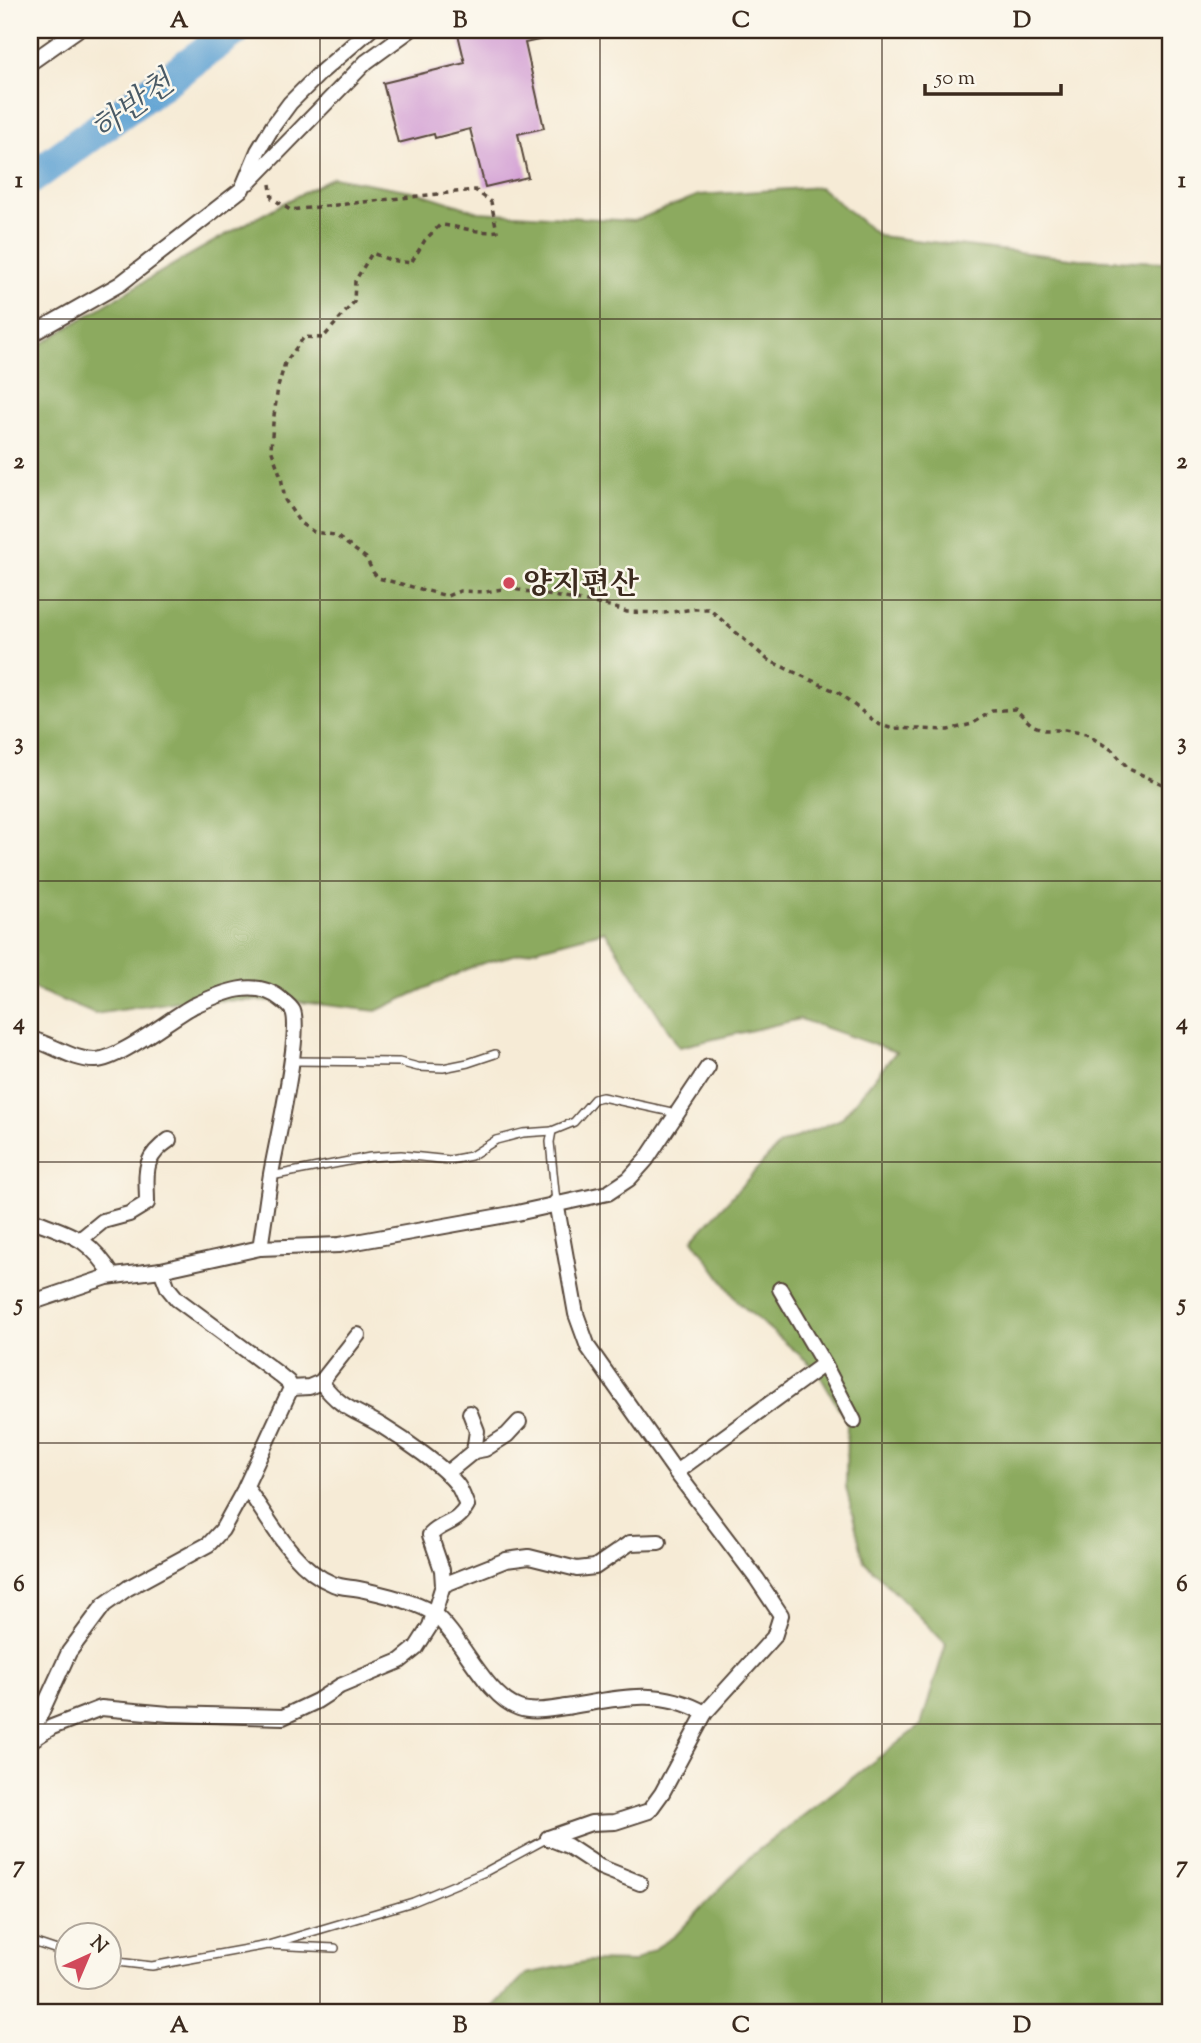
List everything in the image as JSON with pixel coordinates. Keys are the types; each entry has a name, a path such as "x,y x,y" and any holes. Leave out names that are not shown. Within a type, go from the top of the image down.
{"street":[{"path":"30,63 77,30"},
{"path":"242,189 258,151 272,126 290,103 369,30"},
{"path":"30,335 120,284 242,189 366,62 410,30"},
{"path":"30,1039 71,1055 95,1060 117,1054 192,1007 223,993 249,987 274,992 293,1009 296,1023 291,1061 260,1248"},
{"path":"30,1303 113,1276 161,1270 260,1248 338,1245 517,1213 556,1202 608,1193 629,1178 646,1160 708,1067"},
{"path":"81,1239 103,1221 129,1214 147,1203 145,1174 150,1158 157,1148 169,1140"},
{"path":"548,1838 591,1824 615,1822 649,1811 662,1793 705,1713 774,1637 780,1615 757,1579 676,1472 588,1347 576,1314 556,1202"},
{"path":"30,1219 81,1239 99,1254 113,1276"},
{"path":"161,1270 168,1288 177,1299 277,1373 291,1388"},
{"path":"780,1289 854,1421"},
{"path":"291,1388 309,1387 321,1382 358,1335"},
{"path":"676,1472 824,1364"},
{"path":"30,1739 52,1727 101,1708 169,1714 283,1717 317,1701 340,1686 400,1661 416,1648 430,1626 443,1585 443,1570 430,1535 437,1528 460,1519 467,1506 460,1488 447,1473 381,1426 348,1409 333,1398 321,1382"},
{"path":"30,1739 69,1652 104,1605 128,1588 209,1544 222,1530 246,1486 291,1388"},
{"path":"470,1413 477,1431 474,1451"},
{"path":"447,1473 474,1451 485,1449 507,1435 519,1422"},
{"path":"246,1486 290,1549 313,1574 335,1585 363,1590 433,1613 494,1689 518,1708 547,1710 610,1698 646,1695 692,1706 705,1713"},
{"path":"443,1585 506,1560 529,1557 577,1569 595,1567 630,1543 659,1542"},
{"path":"548,1838 568,1846 600,1867 640,1883"}],"lane":[{"path":"291,1061 399,1062 418,1067 443,1068 495,1054"},
{"path":"271,1176 370,1157 401,1155 450,1160 471,1156 496,1140 523,1133 552,1131 574,1122 594,1099 602,1097 676,1114"},
{"path":"552,1131 550,1142 556,1202"},
{"path":"122,1963 152,1966 268,1945 413,1902 485,1872 548,1838"},
{"path":"30,1941 52,1948"},
{"path":"268,1945 335,1948"}],"path":[{"path":"266,164 272,198 290,210 475,190 491,202 497,231 481,233 459,226 440,225 425,240 411,263 390,260 372,253 355,281 354,302 323,338 304,337 285,363 278,387 271,449 281,477 285,500 300,523 314,532 335,535 366,558 378,578 447,596 460,591 485,592 509,588 610,606 627,612 664,613 709,609 768,660 839,693 878,724 948,730 972,724 992,711 1015,709 1032,724 1044,730 1086,734 1112,750 1129,769 1171,788"}],"green space":[{"path":"333,177 417,192 479,212 634,221 699,195 820,187 879,236 1079,259 1166,262 1171,271 1171,2013 487,2013 526,1974 589,1961 633,1962 675,1936 752,1855 921,1725 946,1644 864,1561 846,1487 847,1422 816,1369 738,1302 693,1239 779,1145 841,1119 896,1052 800,1019 679,1047 605,931 476,965 376,1011 292,1001 186,1000 95,1014 30,987 30,351 180,261"}],"building":[{"path":"457,30 556,30 557,36 525,43 544,128 518,134 528,177 485,187 470,129 435,138 434,134 398,143 383,83 465,63"}],"waterway":[{"name":"하반천","path":"30,179 235,30"}],"place":[{"name":"양지편산","path":"509,583"}]}
